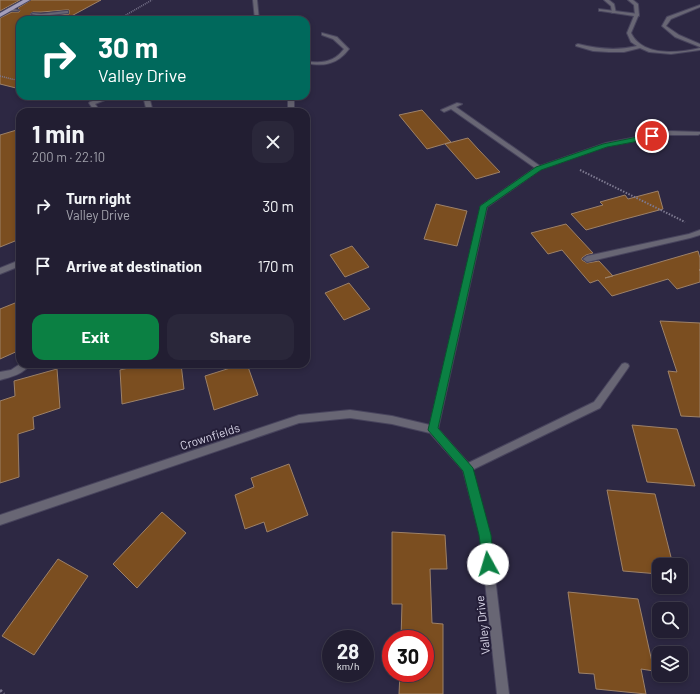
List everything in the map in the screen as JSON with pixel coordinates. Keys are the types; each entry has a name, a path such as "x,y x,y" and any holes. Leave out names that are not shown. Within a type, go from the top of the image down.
{"main road":[{"path":"0,15 27,0"}],"street":[{"path":"255,0 257,16"},
{"path":"606,0 613,5 614,12"},
{"path":"630,0 636,4 637,15 629,34 633,42 640,47 661,53 677,53 700,49"},
{"path":"700,6 669,18 664,26 677,36 700,46"},
{"path":"10,9 17,10"},
{"path":"601,10 637,15"},
{"path":"33,14 41,15 66,12"},
{"path":"310,62 326,64 341,57 347,49 335,38 324,34"},
{"path":"578,44 600,50 616,51 640,47"},
{"path":"95,108 92,103 101,100"},
{"path":"444,110 459,104"},
{"path":"452,107 539,168"},
{"path":"433,430 484,206 539,168 606,145 668,133 698,133"},
{"path":"587,258 690,236 700,232"},
{"path":"0,271 16,265"},
{"path":"468,468 597,405 625,366"},
{"path":"0,376 12,373 20,368"},
{"name":"Crownfields","path":"0,520 299,420 350,414 392,420 433,430"},
{"name":"Valley Drive","path":"433,430 468,468 485,535 503,694"}],"path":[{"path":"125,16 152,0"},
{"path":"0,76 16,80"},
{"path":"562,161 686,222"},
{"path":"0,690 4,694"}],"building":[{"path":"0,0 20,0 0,11"},
{"path":"31,0 101,0 71,16 50,16 69,14 69,10 33,12 30,14 36,16 16,16 16,88 0,84 0,18 12,12 19,12 20,10 18,8"},
{"path":"422,110 451,142 427,149 399,115"},
{"path":"16,130 16,241 0,247 0,135"},
{"path":"468,138 500,172 476,179 445,144"},
{"path":"658,191 663,209 586,230 571,214 603,205 600,202 625,195 628,199"},
{"path":"436,204 467,211 457,246 424,239"},
{"path":"566,224 593,253 586,255 582,258 582,260 587,263 599,261 613,276 698,251 700,258 700,282 677,289 668,279 612,296 598,280 590,283 562,250 548,254 531,233"},
{"path":"352,246 369,267 345,277 330,255"},
{"path":"349,283 370,309 344,320 325,293"},
{"path":"16,303 16,352 0,359 0,309"},
{"path":"660,321 700,323 700,417 681,416 668,371 677,372"},
{"path":"128,368 181,368 184,389 122,404 120,370"},
{"path":"230,368 248,368 258,395 214,410 205,376"},
{"path":"57,369 60,408 33,417 34,429 18,434 19,477 0,483 0,401 15,396 14,381"},
{"path":"632,425 677,429 695,486 647,482"},
{"path":"289,464 308,515 267,532 264,522 245,529 235,495 254,487 251,478"},
{"path":"607,490 655,494 671,558 652,558 652,573 623,571"},
{"path":"162,512 186,533 137,588 113,564"},
{"path":"392,532 445,535 447,569 430,569 432,623 443,624 443,694 399,694 400,682 434,682 434,630 401,630 402,604 392,604"},
{"path":"58,559 88,576 34,655 2,636"},
{"path":"568,592 638,599 652,662 652,671 641,669 646,694 596,689 594,674 579,673"}],"route":[{"path":"488,564 485,535 468,468 433,430 484,206 539,168 606,145 652,136"}]}
